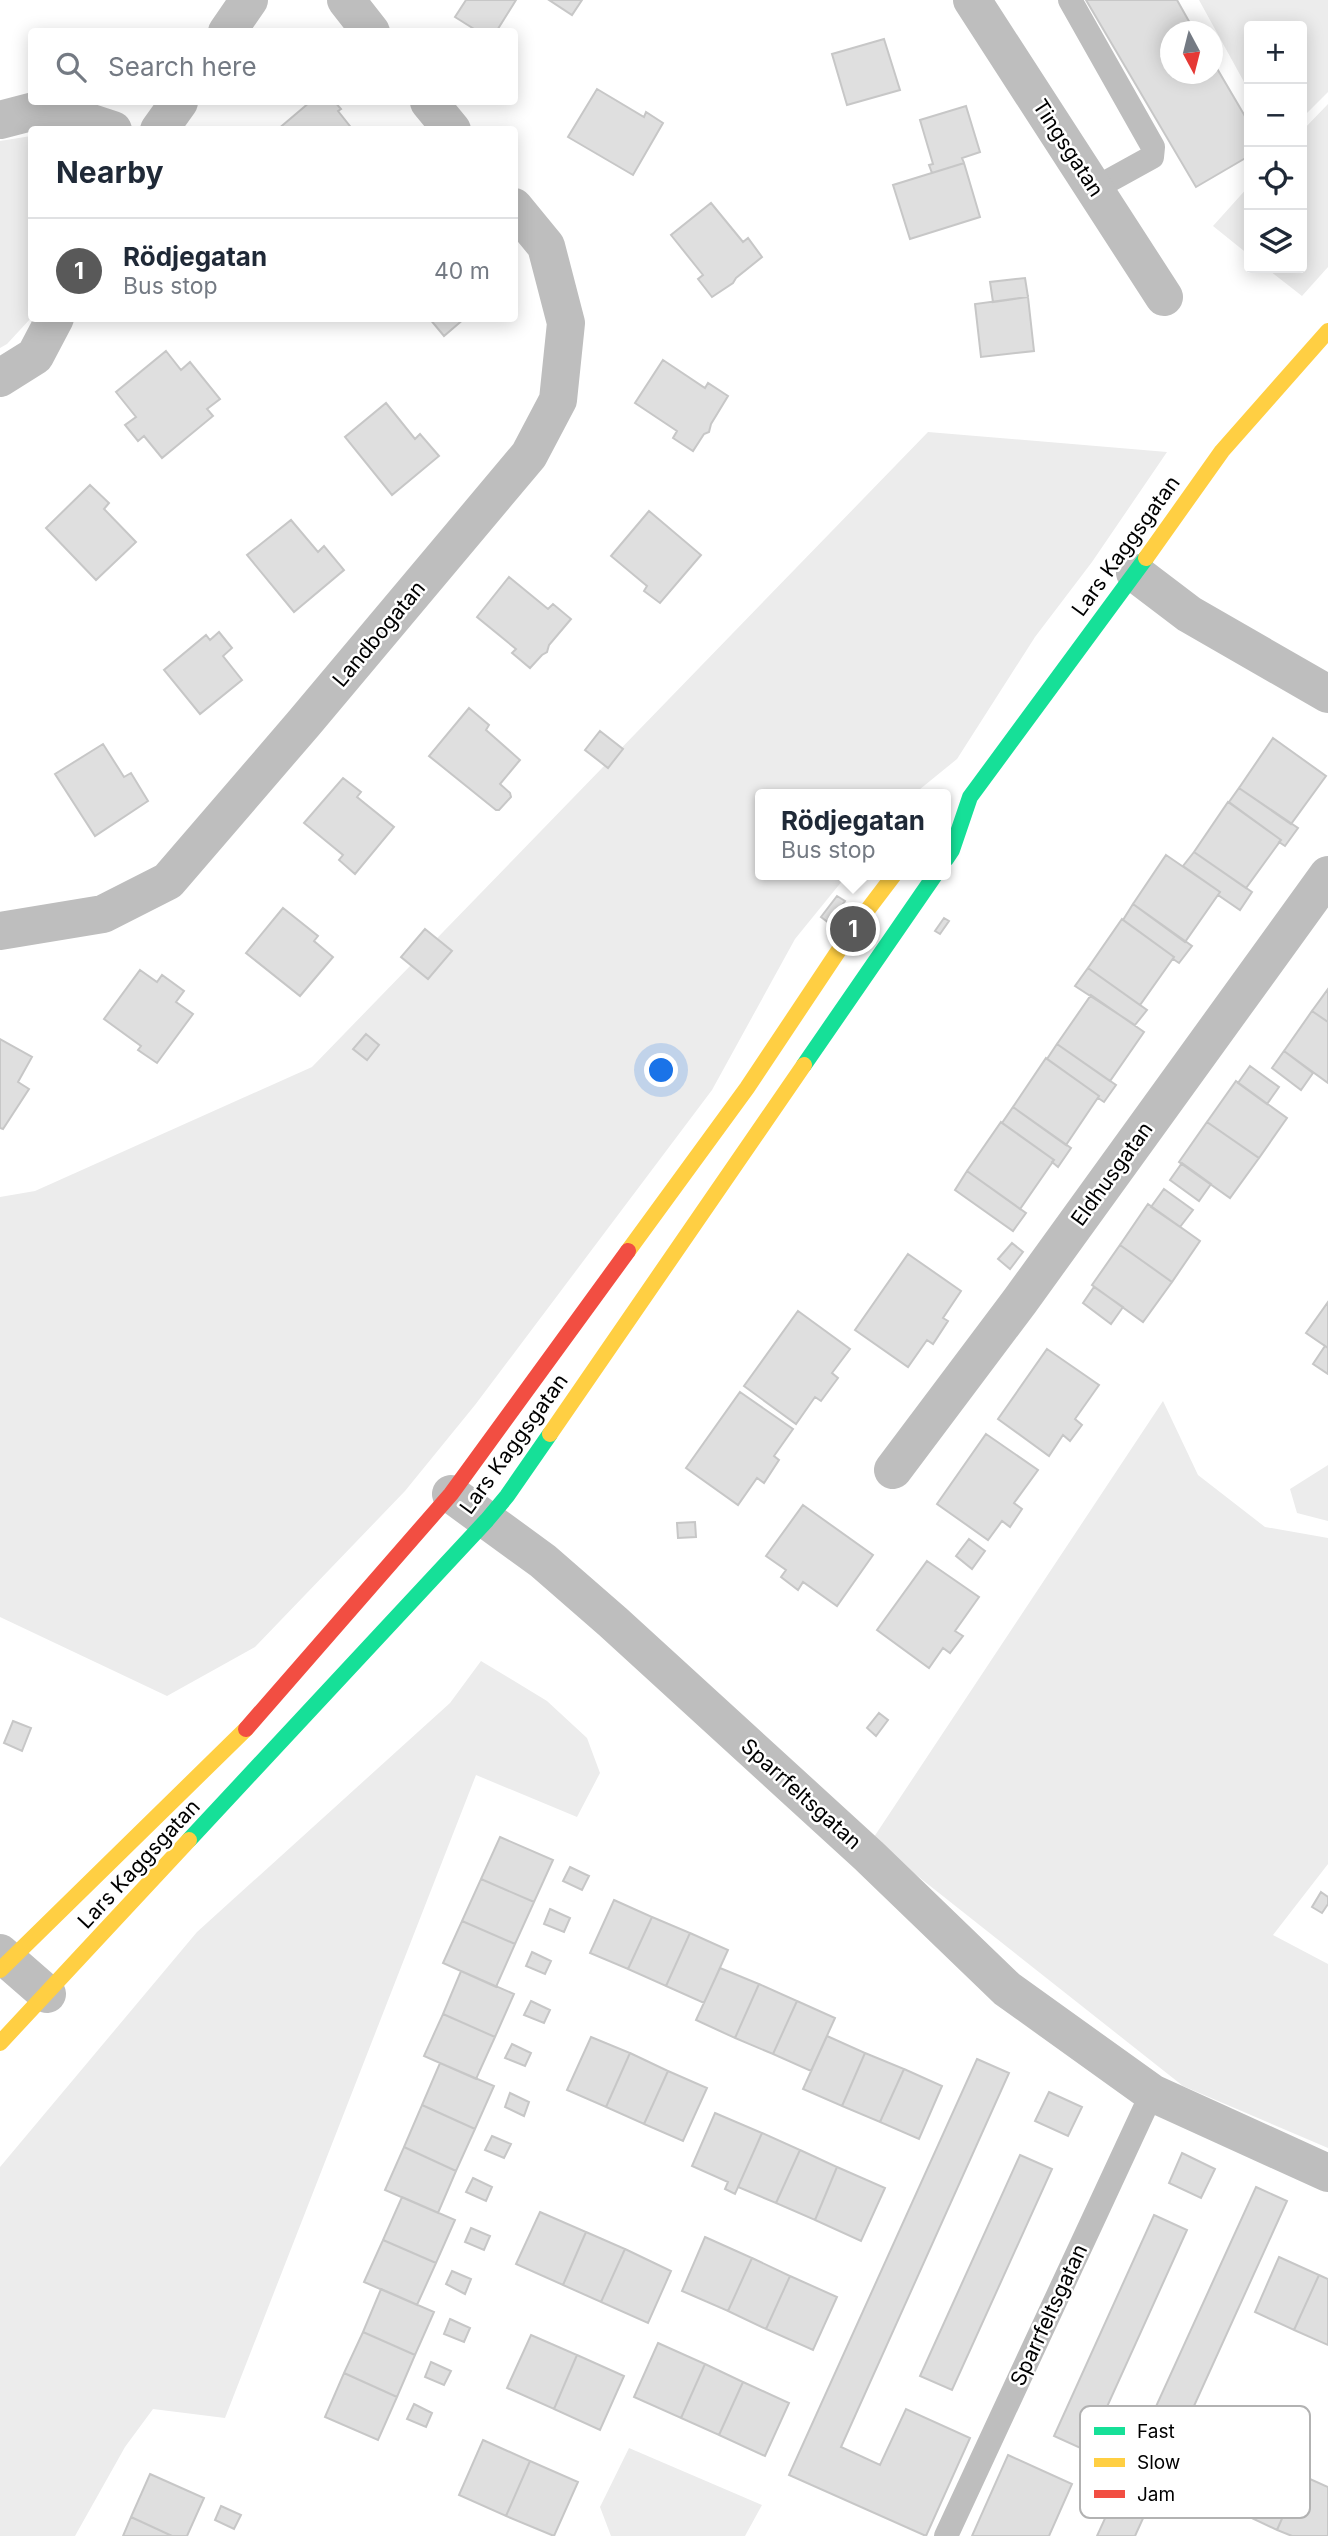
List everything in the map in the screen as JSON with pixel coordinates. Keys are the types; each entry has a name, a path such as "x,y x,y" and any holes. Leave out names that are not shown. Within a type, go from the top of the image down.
{"street":[{"path":"230,28 249,0"},
{"path":"345,0 368,28"},
{"name":"Tingsgatan","path":"972,0 1164,297"},
{"path":"162,126 177,105"},
{"path":"431,105 449,126"},
{"path":"0,120 46,108 101,126"},
{"name":"Landbogatan","path":"0,931 103,914 168,881 529,454 558,400 566,323 546,246 518,212"},
{"path":"0,378 35,356 53,322"},
{"name":"Lars Kaggsgatan","path":"951,852 971,797 1071,657 1222,451 1328,331"},
{"path":"1135,573 1189,614 1328,694"},
{"name":"Lars Kaggsgatan","path":"951,811 971,797"},
{"name":"Eldhusgatan","path":"893,1470 1028,1290 1328,875"},
{"name":"Lars Kaggsgatan","path":"3,1961 248,1727 451,1494 747,1088 853,929 890,880"},
{"name":"Lars Kaggsgatan","path":"0,2043 487,1520 515,1485 932,880"},
{"name":"Sparrfeltsgatan","path":"451,1494 543,1561 613,1622 869,1856 1007,1989 1152,2093 1328,2173"},
{"path":"3,1961 47,1994"}],"lane":[{"path":"1070,0 1153,147 1152,157 1094,189"},
{"name":"Sparrfeltsgatan","path":"946,2536 1152,2093"}],"shaded area":[{"path":"1199,0 1328,0 1328,92 1307,113 1307,21 1244,21 1244,82 1223,44 1223,21 1211,21"},
{"path":"1328,104 1328,267 1302,296 1272,273 1307,273 1307,126"},
{"path":"28,136 28,321 0,348 0,141"},
{"path":"1244,192 1244,251 1213,226"},
{"path":"928,432 1167,452 1092,562 1035,637 957,759 920,789 755,789 755,880 843,880 795,939 712,1090 475,1405 405,1491 255,1647 167,1696 0,1617 0,1197 35,1191 312,1067"},
{"path":"1163,1401 1198,1475 1265,1527 1328,1538 1328,1864 1273,1935 1328,1964 1328,2148 1183,2086 872,1840"},
{"path":"1328,1465 1328,1521 1297,1513 1290,1489"},
{"path":"481,1661 547,1701 587,1738 600,1773 577,1817 476,1775 225,2418 153,2409 125,2447 75,2536 0,2536 0,2167 197,1932 450,1703"},
{"path":"629,2448 762,2505 745,2536 611,2536 600,2507"}],"building":[{"path":"466,0 516,0 498,28 473,28 455,17"},
{"path":"549,0 582,0 572,15"},
{"path":"1086,0 1177,0 1189,21 1160,21 1160,84 1223,84 1223,79 1244,114 1244,159 1196,187"},
{"path":"884,39 900,90 847,105 832,54"},
{"path":"597,89 644,117 646,112 663,123 633,175 568,137"},
{"path":"306,105 338,105 341,109 338,111 350,126 282,126"},
{"path":"966,106 980,152 962,158 964,163 932,173 929,165 933,164 920,120"},
{"path":"964,163 980,217 910,239 893,185"},
{"path":"711,203 743,242 748,238 762,257 733,283 712,297 698,279 703,275 671,235"},
{"path":"1025,278 1028,297 993,302 990,282"},
{"path":"1028,297 1034,351 981,357 975,304"},
{"path":"432,322 460,322 444,336"},
{"path":"166,351 181,370 190,362 220,399 207,409 213,416 162,458 144,436 138,441 125,425 136,417 116,392"},
{"path":"663,360 705,388 708,383 728,396 709,432 704,434 693,451 673,438 677,431 635,403"},
{"path":"386,403 415,439 420,434 439,456 392,495 345,437"},
{"path":"90,485 109,503 104,509 136,542 96,580 46,528"},
{"path":"649,511 701,555 660,603 644,591 647,586 611,556"},
{"path":"291,520 318,552 324,546 344,570 294,612 247,555"},
{"path":"509,577 548,609 553,604 571,619 549,645 547,652 530,668 512,653 516,649 477,617"},
{"path":"219,632 232,648 223,656 242,680 200,714 164,670 206,635 210,640"},
{"path":"469,708 489,725 486,730 520,760 500,784 511,797 499,810 429,756"},
{"path":"600,731 623,749 608,768 585,750"},
{"path":"1273,738 1326,776 1291,824 1239,788"},
{"path":"103,744 124,777 131,773 148,801 95,836 55,774"},
{"path":"343,778 361,792 357,797 394,827 355,874 339,860 343,855 304,823"},
{"path":"1239,788 1298,828 1285,846 1279,842 1281,840 1229,802"},
{"path":"1228,802 1281,840 1246,888 1194,852"},
{"path":"1194,852 1252,892 1240,910 1183,866"},
{"path":"1166,855 1220,892 1185,942 1133,904"},
{"path":"837,896 845,901 829,923 821,917"},
{"path":"1133,904 1192,946 1179,963 1123,920"},
{"path":"283,908 318,936 314,941 333,957 300,996 246,953"},
{"path":"944,918 949,921 940,934 935,931"},
{"path":"1122,919 1174,957 1140,1005 1088,968"},
{"path":"425,929 452,951 428,979 401,957"},
{"path":"1088,968 1147,1010 1135,1025 1075,986"},
{"path":"140,970 157,982 162,975 184,991 176,1002 193,1014 157,1063 138,1050 141,1046 104,1019"},
{"path":"1328,989 1328,1022 1312,1011"},
{"path":"1091,995 1144,1032 1110,1081 1057,1044"},
{"path":"1312,1011 1328,1022 1328,1083 1284,1051"},
{"path":"366,1034 379,1045 367,1060 353,1049"},
{"path":"0,1039 32,1057 18,1082 29,1089 3,1129 0,1128"},
{"path":"1057,1044 1116,1085 1104,1102 1047,1059"},
{"path":"1284,1051 1313,1073 1301,1090 1272,1068"},
{"path":"1046,1058 1099,1096 1066,1145 1013,1107"},
{"path":"1250,1066 1279,1087 1267,1104 1238,1083"},
{"path":"1236,1081 1287,1118 1259,1158 1207,1122"},
{"path":"1013,1107 1071,1148 1058,1167 1052,1162 1054,1160 1002,1123"},
{"path":"1001,1122 1054,1160 1020,1209 967,1171"},
{"path":"1207,1122 1259,1158 1230,1198 1179,1162"},
{"path":"1182,1163 1211,1184 1199,1201 1170,1180"},
{"path":"967,1171 1026,1213 1013,1231 955,1190"},
{"path":"1164,1189 1193,1210 1180,1227 1151,1207"},
{"path":"1148,1204 1200,1241 1172,1282 1120,1245"},
{"path":"1012,1243 1023,1252 1010,1269 998,1259"},
{"path":"1120,1245 1172,1282 1143,1322 1092,1285"},
{"path":"908,1254 961,1291 943,1318 948,1321 933,1344 927,1340 908,1367 855,1330"},
{"path":"1094,1287 1123,1307 1111,1324 1083,1303"},
{"path":"1328,1302 1328,1348 1306,1333"},
{"path":"798,1311 850,1349 832,1373 838,1378 821,1401 815,1397 796,1424 744,1386"},
{"path":"1325,1346 1328,1348 1328,1374 1313,1364"},
{"path":"1047,1349 1099,1385 1075,1419 1082,1425 1070,1441 1063,1435 1049,1456 998,1419"},
{"path":"740,1392 793,1429 774,1456 779,1460 764,1483 757,1478 738,1505 686,1468"},
{"path":"986,1434 1038,1470 1014,1503 1022,1509 1010,1527 1002,1521 988,1540 937,1504"},
{"path":"803,1505 873,1555 837,1606 803,1582 798,1590 781,1577 786,1570 766,1556"},
{"path":"695,1522 696,1537 678,1538 677,1523"},
{"path":"969,1539 985,1551 972,1569 956,1556"},
{"path":"927,1561 979,1597 955,1631 963,1636 950,1653 943,1648 929,1668 877,1630"},
{"path":"879,1713 888,1720 876,1736 867,1728"},
{"path":"13,1721 31,1728 22,1751 4,1743"},
{"path":"500,1837 553,1860 534,1902 481,1879"},
{"path":"570,1867 589,1876 582,1890 563,1881"},
{"path":"481,1879 534,1902 515,1944 462,1921"},
{"path":"1321,1892 1328,1897 1328,1904 1322,1913 1312,1907"},
{"path":"614,1900 652,1917 628,1969 590,1953"},
{"path":"550,1909 570,1918 564,1932 544,1924"},
{"path":"652,1917 690,1933 666,1986 628,1969"},
{"path":"462,1921 515,1944 496,1987 443,1963"},
{"path":"690,1933 728,1950 704,2003 666,1986"},
{"path":"532,1952 551,1961 545,1974 526,1966"},
{"path":"720,1968 759,1984 735,2038 696,2020"},
{"path":"461,1971 514,1994 495,2037 443,2014"},
{"path":"759,1984 797,2001 773,2054 735,2038"},
{"path":"531,2001 550,2010 544,2023 524,2015"},
{"path":"797,2001 835,2018 811,2071 773,2054"},
{"path":"443,2014 495,2037 476,2079 424,2056"},
{"path":"827,2036 865,2053 842,2106 803,2089"},
{"path":"591,2037 630,2053 606,2107 567,2090"},
{"path":"512,2044 531,2053 525,2066 505,2058"},
{"path":"630,2053 668,2071 644,2124 606,2107"},
{"path":"865,2053 904,2069 880,2122 842,2106"},
{"path":"977,2059 1009,2073 841,2447 880,2465 906,2409 970,2438 926,2536 789,2475"},
{"path":"440,2063 494,2086 475,2129 422,2105"},
{"path":"904,2069 942,2086 919,2139 880,2122"},
{"path":"668,2071 707,2088 683,2141 644,2124"},
{"path":"1049,2092 1082,2107 1068,2136 1035,2121"},
{"path":"510,2093 529,2102 524,2116 505,2107"},
{"path":"422,2105 475,2129 456,2171 404,2147"},
{"path":"715,2113 762,2133 735,2194 725,2189 728,2182 692,2166"},
{"path":"762,2133 800,2150 776,2203 738,2187"},
{"path":"492,2136 511,2144 504,2158 485,2150"},
{"path":"404,2147 456,2171 438,2213 385,2190"},
{"path":"800,2150 837,2167 815,2220 776,2203"},
{"path":"1182,2153 1215,2169 1201,2198 1169,2183"},
{"path":"1020,2155 1052,2169 952,2390 920,2376"},
{"path":"837,2167 885,2188 861,2241 815,2220"},
{"path":"473,2178 492,2187 486,2201 466,2192"},
{"path":"1256,2187 1287,2201 1194,2406 1156,2406"},
{"path":"402,2197 455,2220 436,2263 383,2240"},
{"path":"540,2212 586,2232 563,2285 516,2264"},
{"path":"1154,2215 1187,2230 1107,2406 1080,2406 1080,2448 1054,2436"},
{"path":"471,2228 490,2236 484,2250 465,2242"},
{"path":"586,2232 625,2249 601,2302 563,2285"},
{"path":"705,2237 752,2258 728,2311 682,2291"},
{"path":"383,2240 436,2263 417,2305 364,2282"},
{"path":"625,2249 671,2271 648,2323 601,2302"},
{"path":"1279,2257 1319,2275 1294,2330 1255,2312"},
{"path":"752,2258 790,2276 766,2329 728,2311"},
{"path":"452,2271 471,2279 465,2294 446,2284"},
{"path":"1319,2275 1328,2279 1328,2345 1294,2330"},
{"path":"790,2276 837,2297 813,2350 766,2329"},
{"path":"381,2289 434,2312 415,2355 363,2332"},
{"path":"450,2319 470,2328 464,2342 444,2334"},
{"path":"363,2332 415,2355 397,2397 344,2373"},
{"path":"531,2335 577,2355 554,2409 507,2388"},
{"path":"658,2343 705,2364 681,2418 634,2397"},
{"path":"577,2355 624,2376 600,2430 554,2409"},
{"path":"431,2362 451,2371 444,2385 425,2377"},
{"path":"705,2364 743,2382 719,2435 681,2418"},
{"path":"344,2373 397,2397 378,2440 325,2417"},
{"path":"743,2382 789,2403 765,2456 719,2435"},
{"path":"414,2404 432,2413 426,2427 407,2419"},
{"path":"483,2440 530,2461 506,2516 459,2495"},
{"path":"1008,2455 1072,2484 1049,2536 972,2536"},
{"path":"530,2461 578,2482 554,2536 506,2516"},
{"path":"150,2474 204,2498 187,2536 172,2536 131,2517"},
{"path":"1310,2479 1328,2487 1328,2536 1292,2536 1277,2530 1282,2518 1310,2518"},
{"path":"221,2506 241,2515 234,2529 215,2520"},
{"path":"131,2517 172,2536 123,2536"},
{"path":"1105,2518 1143,2518 1135,2536 1097,2536"},
{"path":"1252,2518 1282,2518 1277,2530"}],"traffic: fast":[{"path":"951,852 970,797 1146,558"},
{"path":"804,1065 932,880"},
{"path":"189,1840 487,1520 550,1434"}],"traffic: slow":[{"path":"1146,558 1222,451 1328,331"},
{"path":"628,1251 747,1088 853,929 890,880"},
{"path":"550,1434 804,1065"},
{"path":"0,1970 246,1729"},
{"path":"0,2043 189,1840"}],"traffic: jam":[{"path":"246,1729 451,1494 628,1251"}],"place":[{"name":"Rödjegatan","path":"853,929"}]}
